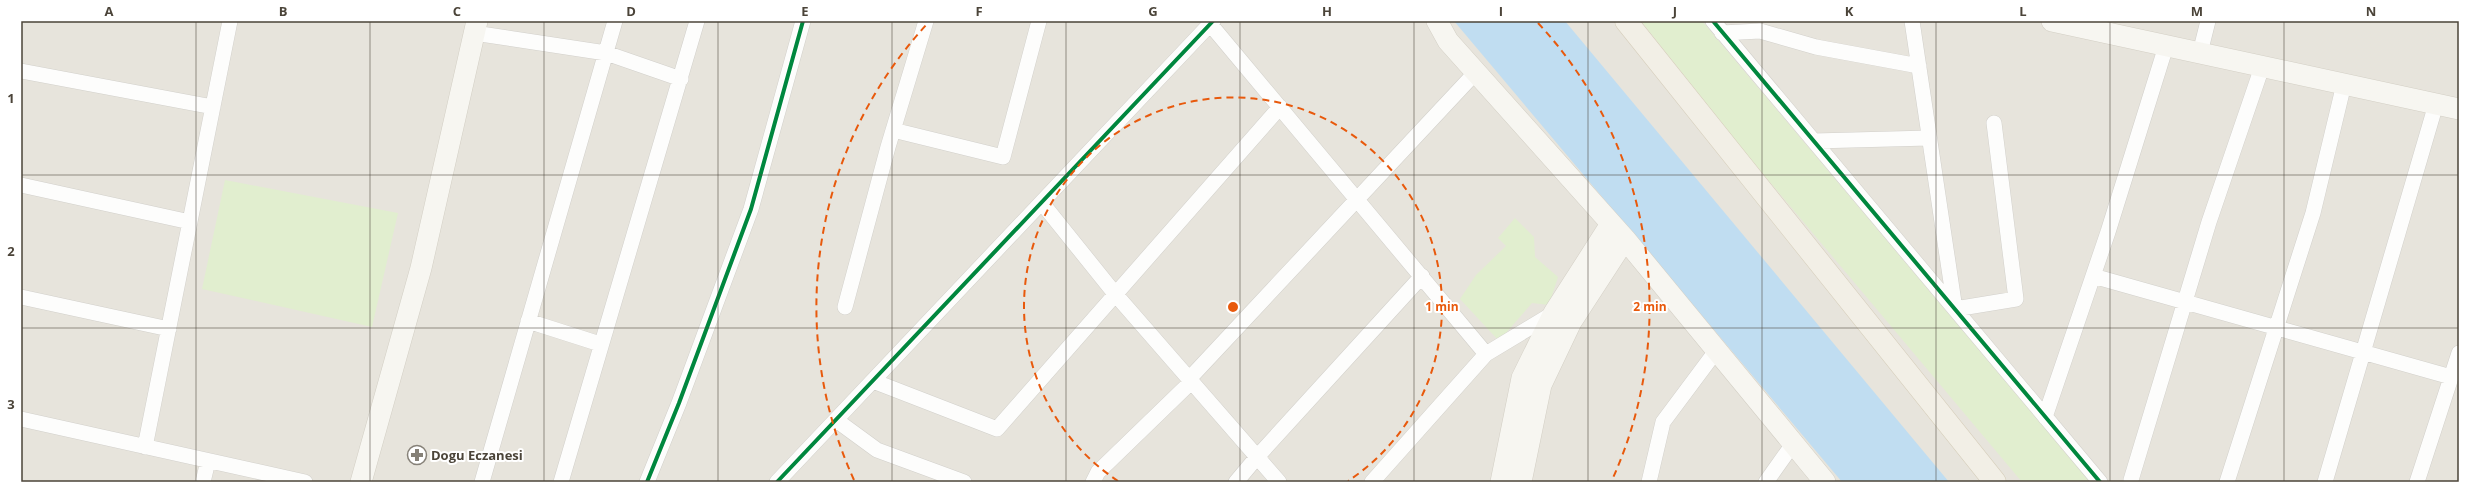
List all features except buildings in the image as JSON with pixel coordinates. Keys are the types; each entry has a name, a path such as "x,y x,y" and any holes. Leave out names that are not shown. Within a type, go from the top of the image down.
{"main road":[{"path":"1420,21 1448,40"},
{"path":"1437,21 1448,40 1618,232 1825,482"},
{"path":"1626,21 1995,482"},
{"path":"2052,21 2115,28 2166,46 2459,110"},
{"path":"361,482 421,268 475,27"},
{"path":"1501,482 1522,378 1554,313 1618,232"},
{"path":"1521,482 1541,385 1571,322 1618,232"}],"street":[{"path":"145,447 230,21"},
{"path":"482,482 615,21"},
{"path":"561,482 600,344 681,79 697,21"},
{"path":"647,482 679,403 751,209 803,21"},
{"path":"845,307 926,21"},
{"path":"894,130 1003,157 1039,21"},
{"path":"1912,21 1955,309"},
{"path":"2200,53 2208,21"},
{"path":"779,481 1211,23 1486,354"},
{"path":"475,27 606,53 681,79"},
{"path":"1718,27 1760,31 1816,47 1919,66"},
{"path":"1718,27 2100,482"},
{"path":"2045,417 2093,276 2166,46"},
{"path":"2133,481 2209,222 2262,67"},
{"path":"21,71 213,107"},
{"path":"1093,482 1098,472 1190,381 1476,72"},
{"path":"2227,482 2313,213 2344,84"},
{"path":"2325,482 2436,104"},
{"path":"874,381 997,429 1280,107"},
{"path":"1955,309 2016,299 1994,123"},
{"path":"1814,141 1930,138"},
{"path":"21,185 190,222"},
{"path":"1042,203 1116,295 1279,482"},
{"path":"1236,482 1422,276"},
{"path":"2093,276 2276,329 2451,377"},
{"path":"21,297 169,329"},
{"path":"1372,482 1486,354 1554,313"},
{"path":"528,321 600,344"},
{"path":"1649,482 1663,422 1716,351"},
{"path":"2417,482 2459,353"},
{"path":"21,420 305,482"},
{"path":"836,420 877,450 964,482"},
{"path":"1766,482 1793,444"},
{"path":"204,482 208,461"}],"shaded area":[{"path":"21,21 2459,21 2459,482 21,482"}],"green space":[{"path":"1641,21 1702,21 2090,482 2022,482 1748,156"},
{"path":"225,180 398,213 372,327 202,289"},
{"path":"1515,218 1534,237 1535,257 1558,277 1549,305 1532,303 1499,341 1460,299 1476,275 1506,246 1498,238"}],"water":[{"path":"1454,21 1565,21 1949,482 1842,482"}],"cycle path":[{"path":"647,482 679,403 751,209 803,21"},
{"path":"777,482 1213,21"},
{"path":"1713,21 2100,482"}],"place":[{"name":"Dogu Eczanesi","path":"417,455"}]}
